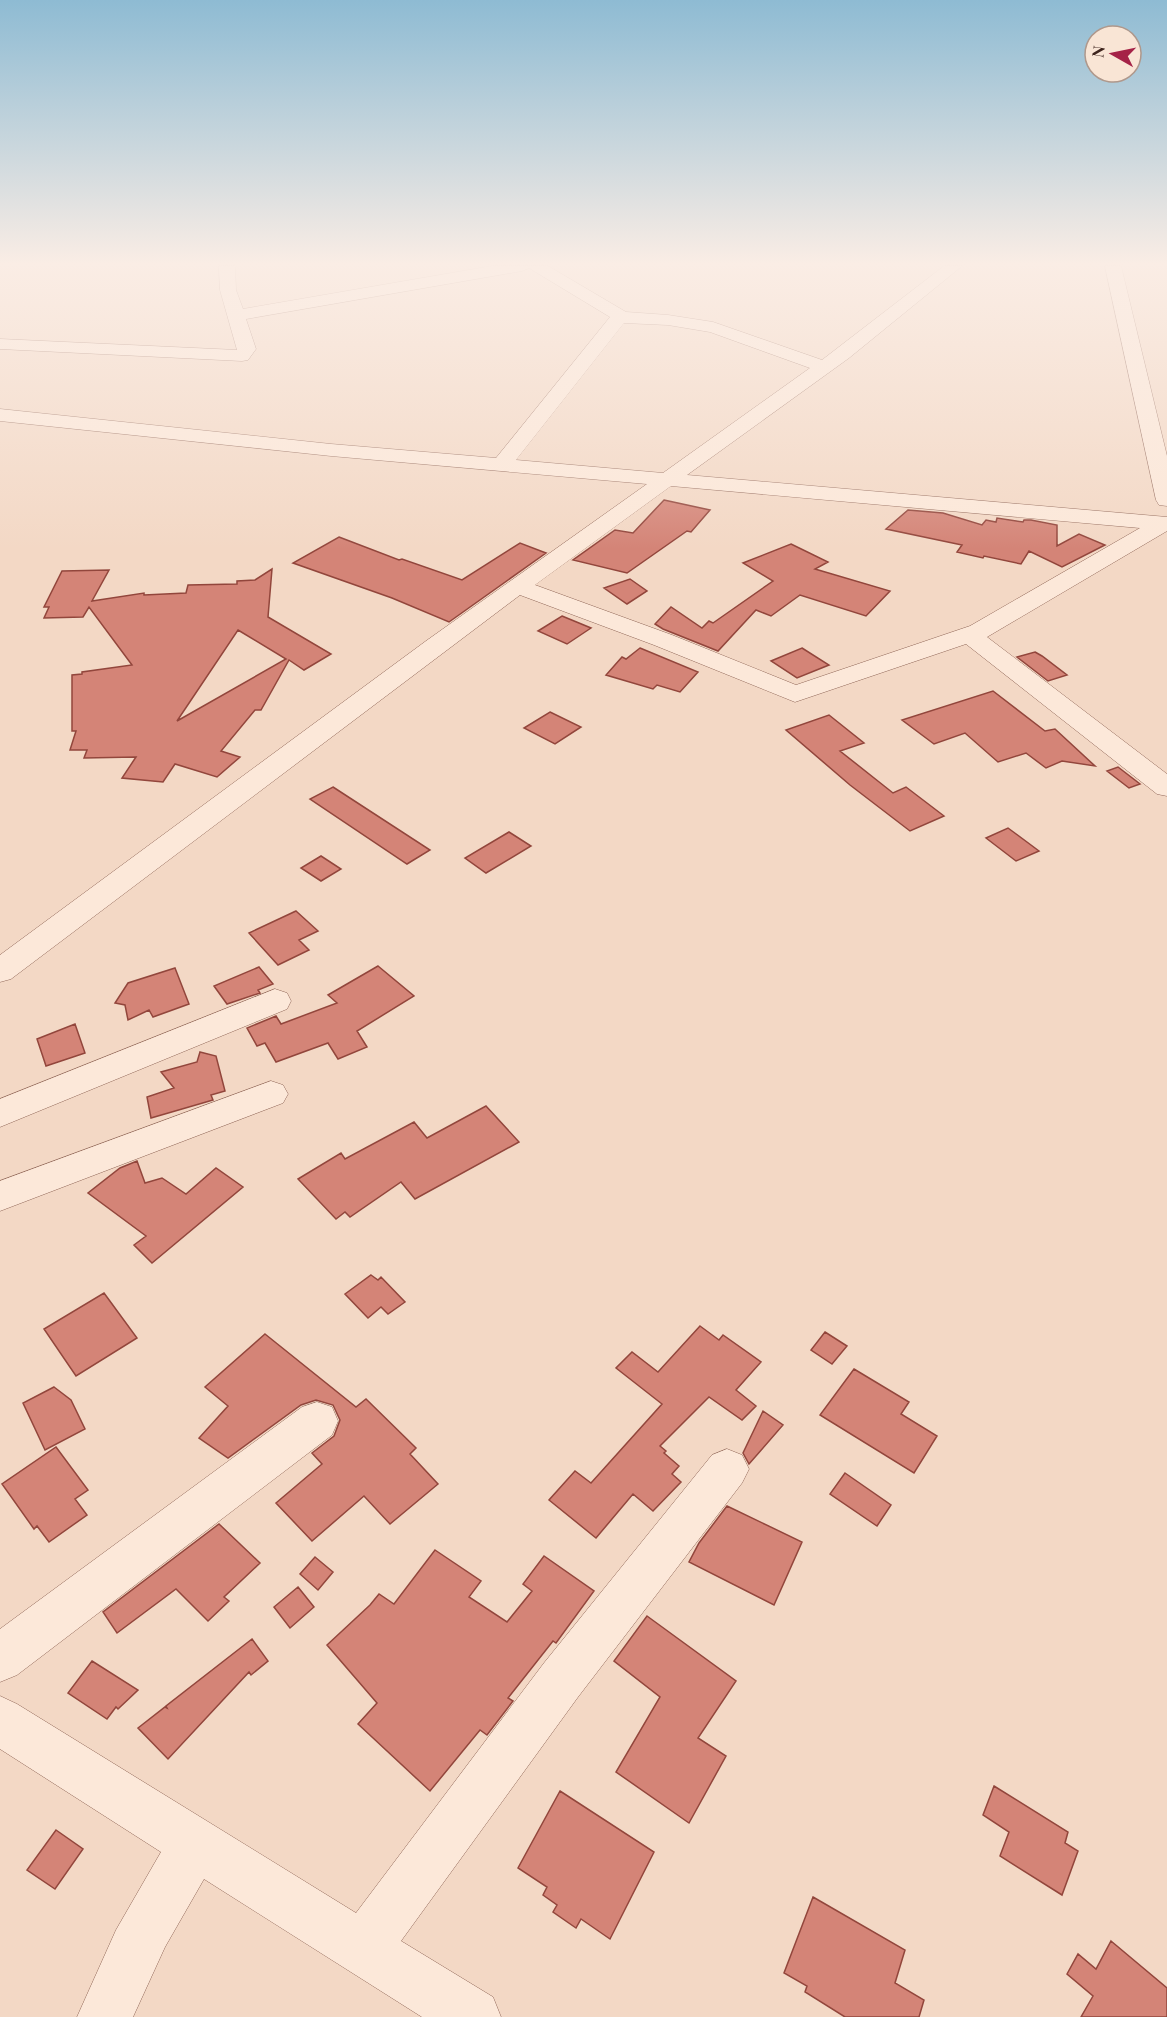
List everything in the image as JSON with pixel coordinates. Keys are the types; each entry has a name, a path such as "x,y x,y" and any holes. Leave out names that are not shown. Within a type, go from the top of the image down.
{"street":[{"path":"501,465 586,360"},
{"path":"803,360 824,368"},
{"path":"0,971 518,586 835,360"},
{"path":"1133,360 1166,516"},
{"path":"0,415 320,449 501,465 1166,516"},
{"path":"518,586 663,640 795,694 974,633 1166,516"},
{"path":"974,633 971,636 973,639 1167,788"},
{"path":"0,1114 275,1001"},
{"path":"0,1196 271,1094"},
{"path":"0,1658 317,1421"},
{"path":"363,1948 561,1680 728,1469"},
{"path":"0,1721 473,2017"},
{"path":"105,2017 122,1971 143,1931 196,1844"}],"building":[{"path":"664,500 710,510 691,532 687,531 627,573 573,560 615,530 633,533"},
{"path":"908,510 943,513 982,525 986,520 996,522 997,518 1023,522 1031,520 1057,525 1057,546 1079,534 1105,545 1062,567 1029,551 1021,564 984,556 983,558 957,552 962,545 886,529"},
{"path":"339,537 399,560 402,559 462,580 520,543 546,553 449,622 392,598 293,563"},
{"path":"791,544 828,562 815,569 890,591 866,616 800,595 771,616 756,610 718,651 655,624 671,607 702,628 709,621 713,623 773,581 743,563"},
{"path":"272,569 268,617 331,654 304,670 289,660 261,710 255,710 221,751 240,757 217,777 175,764 163,782 122,778 136,757 84,758 87,750 70,750 76,731 72,731 72,675 132,665 89,607 83,617 44,618 49,607 44,607 62,571 109,570 92,601 144,593 144,595 186,593 188,585 237,584 237,581 255,580","holes":["238,630 286,659 177,721"]},
{"path":"630,579 647,591 627,604 604,588"},
{"path":"562,616 591,628 567,644 538,631"},
{"path":"640,648 698,672 680,692 657,685 653,689 606,675 622,657 626,659"},
{"path":"802,648 829,665 797,678 771,661"},
{"path":"1035,652 1067,675 1048,681 1017,657"},
{"path":"993,691 1045,731 1055,729 1095,766 1062,761 1046,768 1026,753 998,762 965,733 934,744 902,720"},
{"path":"550,712 581,727 555,744 524,728"},
{"path":"829,715 864,743 840,751 893,793 906,787 944,816 910,831 850,785 786,730"},
{"path":"1118,767 1140,784 1129,788 1107,771"},
{"path":"333,787 430,850 407,864 310,799"},
{"path":"1008,828 1039,851 1016,861 986,838"},
{"path":"509,832 531,846 486,873 465,858"},
{"path":"321,856 341,869 321,881 301,868"},
{"path":"296,911 318,931 299,940 309,950 278,965 249,933"},
{"path":"378,966 414,996 357,1031 367,1047 338,1059 328,1043 276,1062 265,1043 257,1046 247,1028 276,1016 281,1024 337,1003 328,995"},
{"path":"259,967 273,984 258,990 260,993 227,1004 214,986"},
{"path":"175,968 189,1004 153,1017 149,1010 128,1020 125,1005 115,1003 128,983"},
{"path":"75,1024 85,1053 46,1066 37,1039"},
{"path":"200,1052 216,1056 225,1091 211,1095 213,1100 151,1118 147,1097 174,1088 161,1072 197,1062"},
{"path":"486,1106 519,1142 415,1199 401,1182 350,1217 345,1212 336,1219 298,1179 341,1153 345,1159 414,1122 427,1138"},
{"path":"137,1161 145,1183 162,1178 186,1194 216,1168 243,1187 152,1263 134,1245 146,1236 88,1193 120,1168"},
{"path":"371,1275 378,1280 381,1277 405,1302 388,1314 381,1307 368,1318 345,1294"},
{"path":"104,1293 137,1338 76,1376 44,1329"},
{"path":"700,1326 719,1340 723,1335 761,1362 736,1390 756,1406 742,1420 709,1397 660,1446 666,1451 664,1453 679,1466 672,1474 681,1482 653,1511 633,1494 596,1538 549,1500 575,1471 591,1483 662,1404 616,1368 632,1352 658,1372"},
{"path":"825,1332 847,1346 832,1364 811,1350"},
{"path":"265,1334 356,1407 366,1399 416,1448 410,1454 438,1484 390,1524 364,1496 312,1541 276,1503 322,1464 312,1453 334,1436 340,1420 333,1405 316,1400 301,1405 228,1458 199,1438 228,1406 205,1387"},
{"path":"854,1369 909,1402 901,1414 937,1436 914,1473 820,1415"},
{"path":"54,1387 71,1400 85,1429 45,1450 23,1403"},
{"path":"763,1411 783,1425 749,1464 743,1453"},
{"path":"56,1447 88,1490 75,1499 87,1515 49,1542 37,1526 34,1529 2,1484"},
{"path":"845,1473 891,1505 877,1526 830,1494"},
{"path":"727,1506 802,1542 774,1605 689,1562 699,1543"},
{"path":"219,1524 260,1563 224,1597 229,1601 208,1621 176,1589 117,1633 103,1612"},
{"path":"435,1550 481,1581 469,1597 507,1622 532,1591 523,1584 544,1556 594,1591 556,1643 553,1641 508,1698 513,1701 487,1735 480,1730 430,1791 358,1724 377,1703 327,1645 379,1594 394,1604"},
{"path":"315,1557 333,1572 318,1590 300,1574"},
{"path":"298,1587 314,1607 290,1628 274,1607"},
{"path":"647,1616 736,1681 698,1738 726,1756 689,1823 616,1772 660,1697 614,1661"},
{"path":"252,1639 268,1661 251,1675 249,1672 168,1759 138,1728 165,1707 167,1708 166,1706"},
{"path":"92,1661 138,1690 118,1709 116,1707 107,1719 68,1693"},
{"path":"994,1786 1068,1832 1065,1843 1078,1851 1062,1895 1000,1856 1009,1832 983,1815"},
{"path":"560,1791 654,1852 610,1939 581,1919 576,1928 553,1912 557,1905 543,1895 547,1887 518,1868"},
{"path":"56,1830 83,1849 55,1889 27,1870"},
{"path":"813,1897 905,1950 895,1983 924,2000 919,2017 845,2017 805,1992 807,1986 784,1973"},
{"path":"1111,1941 1167,1988 1167,2017 1081,2017 1093,1996 1067,1974 1078,1954 1096,1969"}]}
